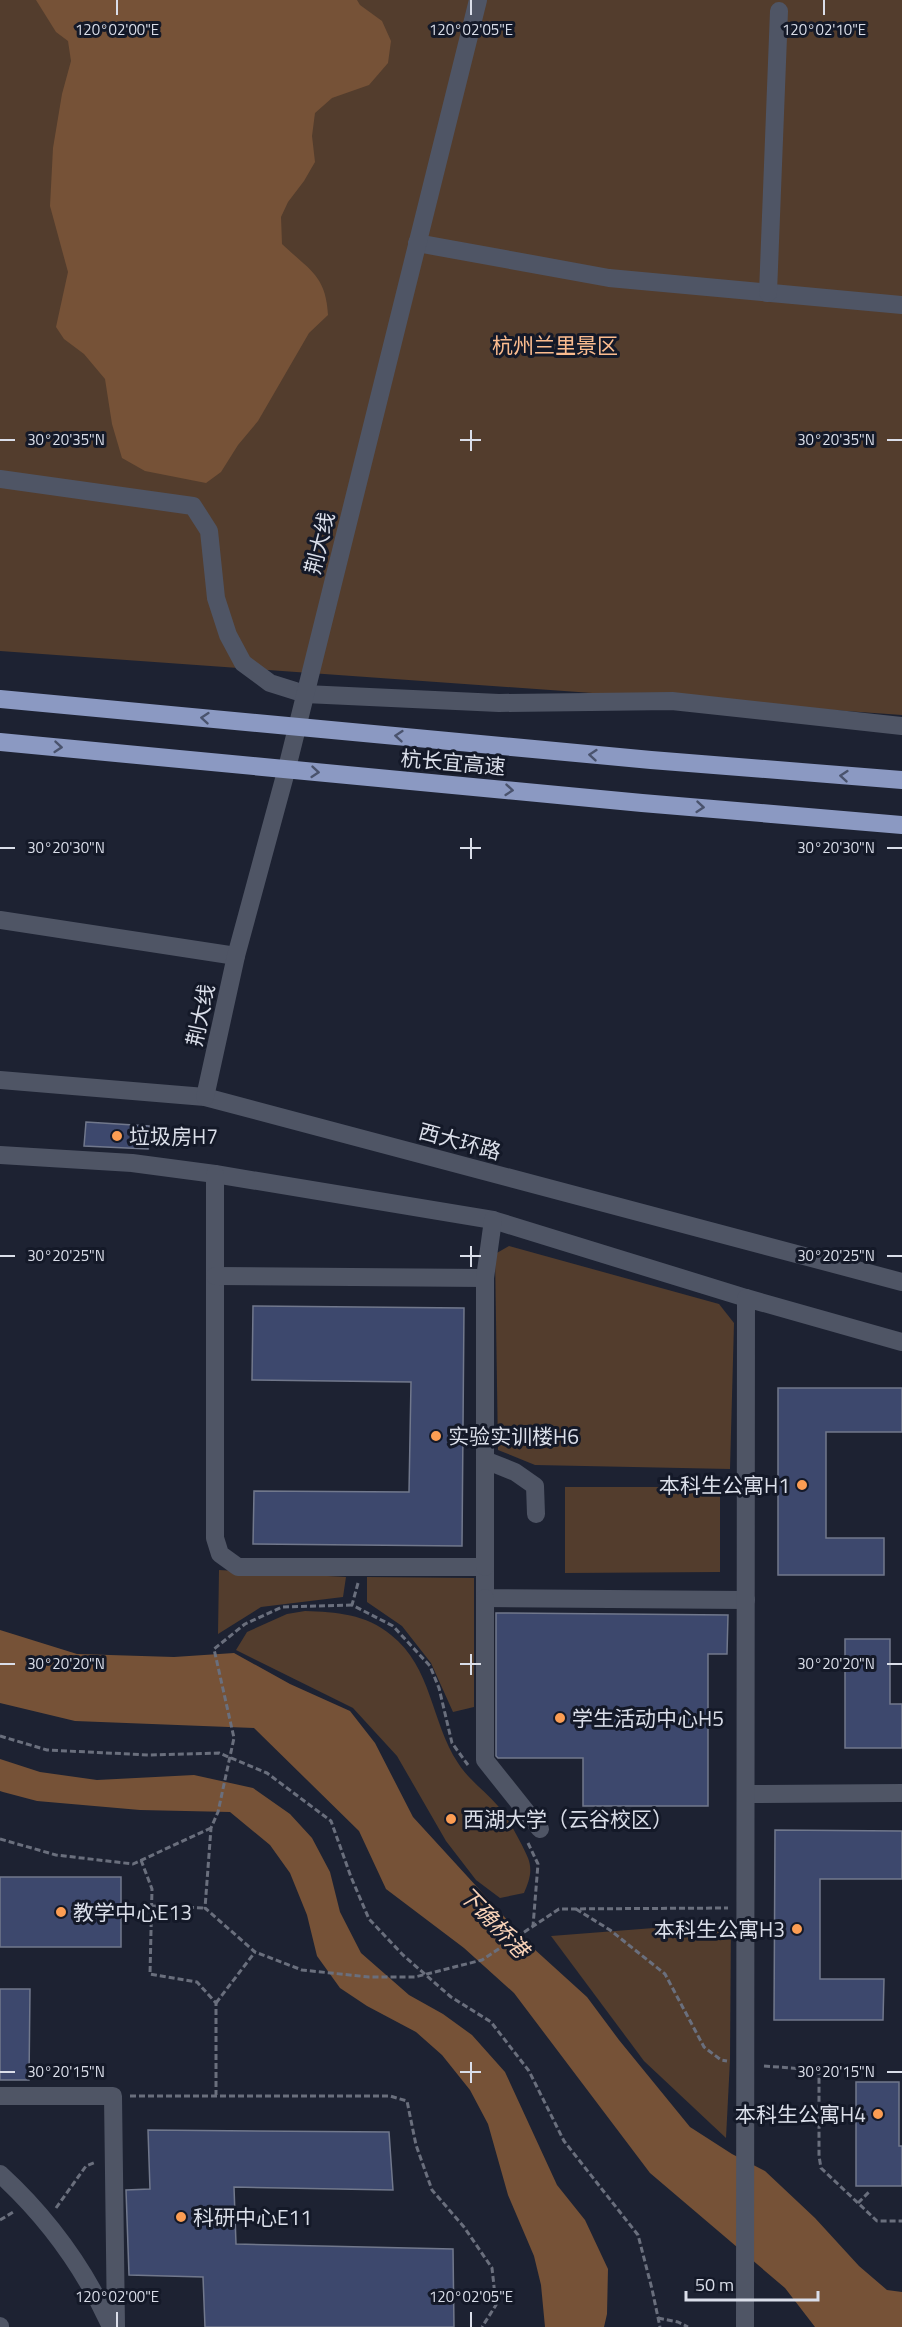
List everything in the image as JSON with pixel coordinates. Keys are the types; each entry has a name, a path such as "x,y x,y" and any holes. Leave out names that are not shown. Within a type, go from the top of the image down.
{"highway":[{"name":"杭长宜高速","path":"0,699 651,760 902,780"},
{"name":"杭长宜高速","path":"0,742 902,825"}],"street":[{"name":"荆大线","path":"205,1097 236,956 288,768 304,694 478,0"},
{"path":"768,293 778,10"},
{"path":"417,243 609,278 902,305"},
{"path":"0,479 193,506 209,531 216,598 228,635 243,663 270,683 304,694 499,703 672,701 902,726"},
{"path":"0,920 236,956"},
{"name":"西大环路","path":"0,1080 205,1097 902,1282"},
{"path":"0,1155 132,1163 215,1174 493,1220 746,1298 902,1342"},
{"path":"215,1174 215,1538 220,1554 238,1567 485,1567"},
{"path":"493,1220 485,1278 485,1760 532,1833"},
{"path":"215,1275 485,1278"},
{"path":"745,2327 746,1298"},
{"path":"485,1460 515,1472 535,1486 536,1514"},
{"path":"485,1598 746,1600"},
{"path":"746,1794 902,1793"},
{"path":"0,2096 113,2096 116,2327"},
{"path":"0,2174 47,2222 83,2272 111,2327"}],"path":[{"path":"352,1605 362,1567"},
{"path":"205,1908 211,1828 218,1812 234,1738 214,1650 245,1624 282,1607 352,1605 393,1626 430,1666 439,1688 452,1743 469,1767"},
{"path":"0,1736 47,1750 149,1755 219,1753 267,1773 331,1821 369,1919 403,1955 451,1997 491,2022 529,2071 564,2141 638,2235 660,2327"},
{"path":"0,1839 56,1855 133,1864 211,1828"},
{"path":"532,1833 538,1864 533,1926"},
{"path":"141,1860 152,1889 150,1974 197,1982 216,2003"},
{"path":"152,1906 205,1908 255,1952 302,1970 369,1977 415,1977 482,1960 559,1909 746,1908"},
{"path":"576,1909 610,1930 665,1974 704,2047 721,2060 746,2073 819,2070 821,2168 877,2221 902,2221"},
{"path":"216,2095 216,2003 255,1952"},
{"path":"113,2096 390,2096 407,2101 416,2145 432,2190 464,2227 492,2268 496,2305 482,2327"},
{"path":"47,2222 86,2166 114,2154"},
{"path":"858,2203 869,2192"},
{"path":"658,2318 678,2322 688,2327"}],"green space":[{"name":"杭州兰里景区","path":"0,0 902,0 902,715 0,651"},
{"path":"509,1246 719,1304 734,1323 730,1469 535,1465 498,1450 495,1254"},
{"path":"565,1487 720,1487 720,1572 565,1573"},
{"path":"219,1570 346,1577 343,1597 261,1607 218,1634"},
{"path":"367,1577 474,1578 474,1707 453,1712 431,1663 402,1626 367,1602"},
{"path":"305,1611 339,1613 361,1618 381,1628 405,1648 423,1679 449,1747 458,1763 502,1811 525,1852 530,1872 524,1893 500,1898 476,1880 446,1841 397,1756 353,1708 236,1650 247,1632 287,1614"},
{"path":"731,1922 730,2060 726,2138 644,2061 551,1936"}],"water":[{"path":"36,0 357,0 360,5 382,21 391,41 388,63 369,85 332,98 315,113 312,136 315,162 288,202 281,217 282,244 308,267 320,282 327,302 328,315 309,333 258,421 238,445 221,472 206,483 145,471 122,458 112,424 105,379 84,354 64,339 56,327 68,272 50,206 53,148 62,94 71,61 68,41 56,32"},
{"name":"下确桥港","path":"0,1630 77,1654 174,1657 234,1653 290,1684 350,1711 375,1743 413,1817 533,1948 587,1997 690,2127 732,2154 765,2171 815,2218 859,2266 887,2290 902,2292 902,2327 815,2327 785,2288 650,2173 514,1993 464,1948 386,1889 359,1831 254,1728 75,1721 0,1703"},
{"path":"0,1759 40,1772 97,1780 194,1775 253,1788 290,1814 312,1838 330,1872 340,1912 361,1953 409,1995 443,2014 472,2035 505,2072 557,2185 585,2220 608,2269 607,2314 604,2327 545,2327 541,2285 534,2256 508,2195 488,2124 470,2090 442,2055 416,2032 367,2006 340,1988 317,1956 307,1915 290,1873 270,1845 230,1812 140,1810 37,1801 3,1792 0,1791"}],"building":[{"name":"垃圾房H7","path":"86,1122 149,1126 148,1149 84,1146"},
{"name":"实验实训楼H6","path":"253,1306 464,1308 462,1546 253,1544 254,1491 409,1492 411,1382 252,1380"},
{"name":"本科生公寓H1","path":"778,1388 902,1388 902,1432 826,1432 826,1538 884,1538 884,1575 778,1575"},
{"path":"496,1613 728,1615 727,1654 708,1654 708,1806 583,1806 583,1758 498,1758 496,1756"},
{"path":"845,1639 890,1639 890,1704 902,1704 902,1748 845,1748"},
{"name":"本科生公寓H3","path":"775,1830 902,1831 902,1879 820,1879 820,1979 884,1979 883,2020 774,2020"},
{"name":"教学中心E13","path":"0,1877 121,1877 121,1947 0,1947"},
{"path":"0,1989 30,1989 29,2080 0,2080"},
{"name":"本科生公寓H4","path":"856,2082 899,2082 899,2146 902,2146 902,2186 856,2186"},
{"name":"科研中心E11","path":"148,2130 389,2132 393,2190 234,2187 236,2244 453,2249 454,2327 205,2327 203,2277 129,2275 126,2190 150,2189"}],"place":[{"name":"垃圾房H7","path":"117,1136"},
{"name":"实验实训楼H6","path":"436,1436"},
{"name":"本科生公寓H1","path":"802,1485"},
{"name":"学生活动中心H5","path":"560,1718"},
{"name":"西湖大学（云谷校区）","path":"451,1819"},
{"name":"教学中心E13","path":"61,1912"},
{"name":"本科生公寓H3","path":"797,1929"},
{"name":"本科生公寓H4","path":"878,2114"},
{"name":"科研中心E11","path":"181,2217"}]}
